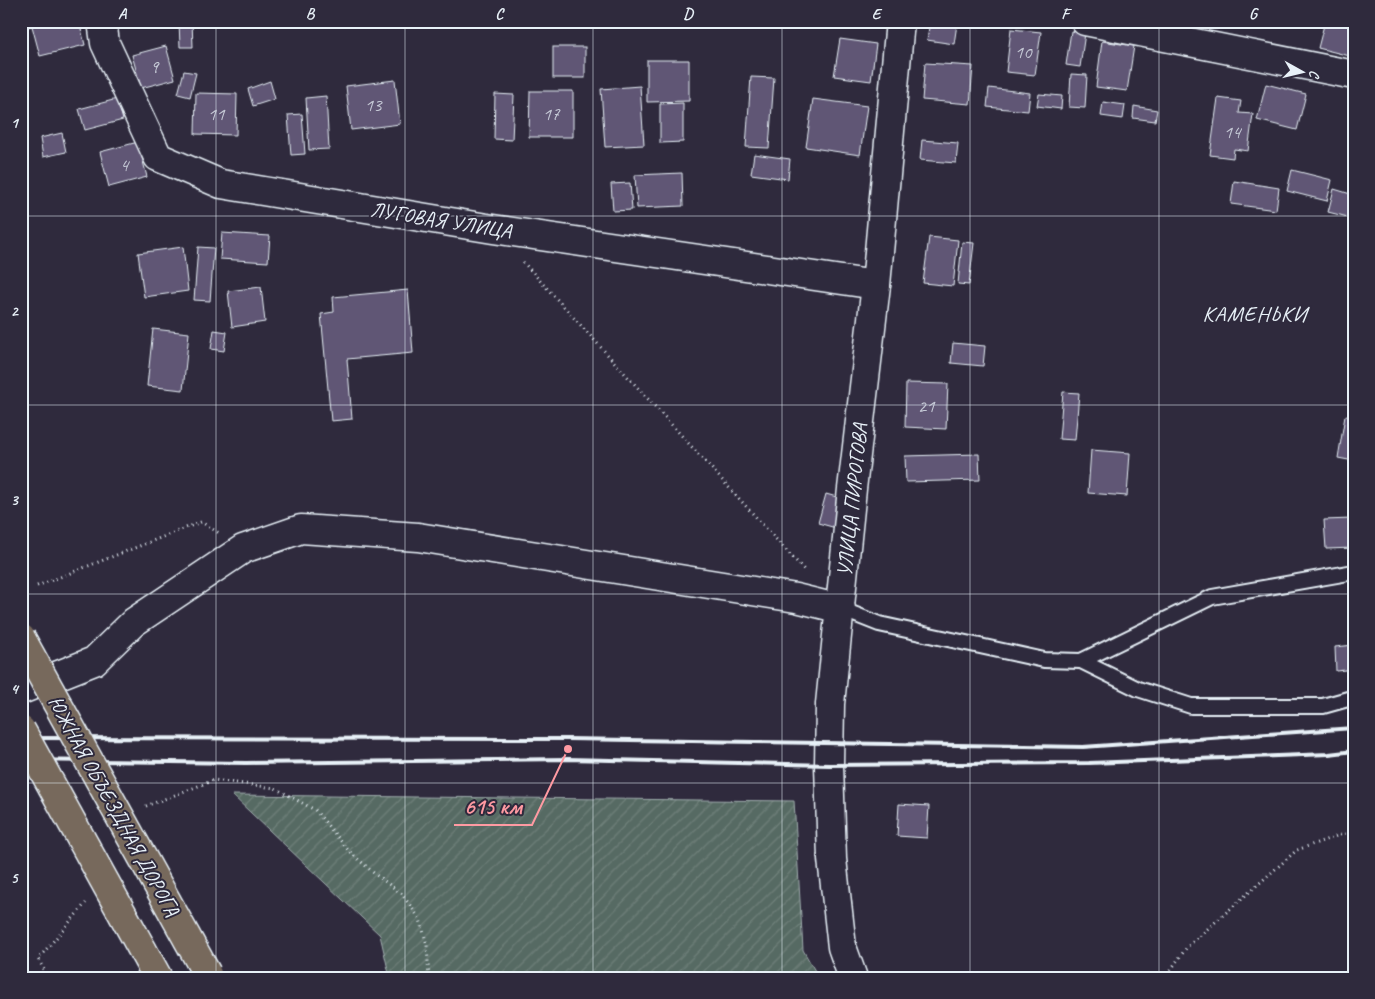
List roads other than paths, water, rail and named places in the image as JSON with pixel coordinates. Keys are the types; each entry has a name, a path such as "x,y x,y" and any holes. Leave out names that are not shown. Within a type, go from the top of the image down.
{"main road":[{"name":"ЮЖНАЯ ОБЪЕЗДНАЯ ДОРОГА","path":"21,638 207,974"},
{"name":"ЮЖНАЯ ОБЪЕЗДНАЯ ДОРОГА","path":"21,730 158,978"}],"street":[{"name":"ЛУГОВАЯ УЛИЦА","path":"102,21 105,43 158,157 221,184 493,229 876,285"},
{"name":"УЛИЦА ПИРОГОВА","path":"853,978 842,947 832,859 829,774 830,704 852,489 876,285 900,21"},
{"path":"1085,21 1354,75"},
{"path":"21,690 94,661 134,622 243,549 301,529 418,537 796,598 840,609"}],"lane":[{"path":"1081,661 1212,596 1354,572"},
{"path":"840,609 889,626 1044,660 1081,661 1138,689 1191,706 1323,706 1348,699"}],"railway":[{"path":"21,738 568,739 1083,747 1354,728"},
{"path":"21,760 246,763 568,759 829,765 1089,763 1329,754 1354,751"}],"place":[{"name":"615 км","path":"568,749"}],"district":[{"name":"КАМЕНЬКИ","path":"1255,314"}]}
